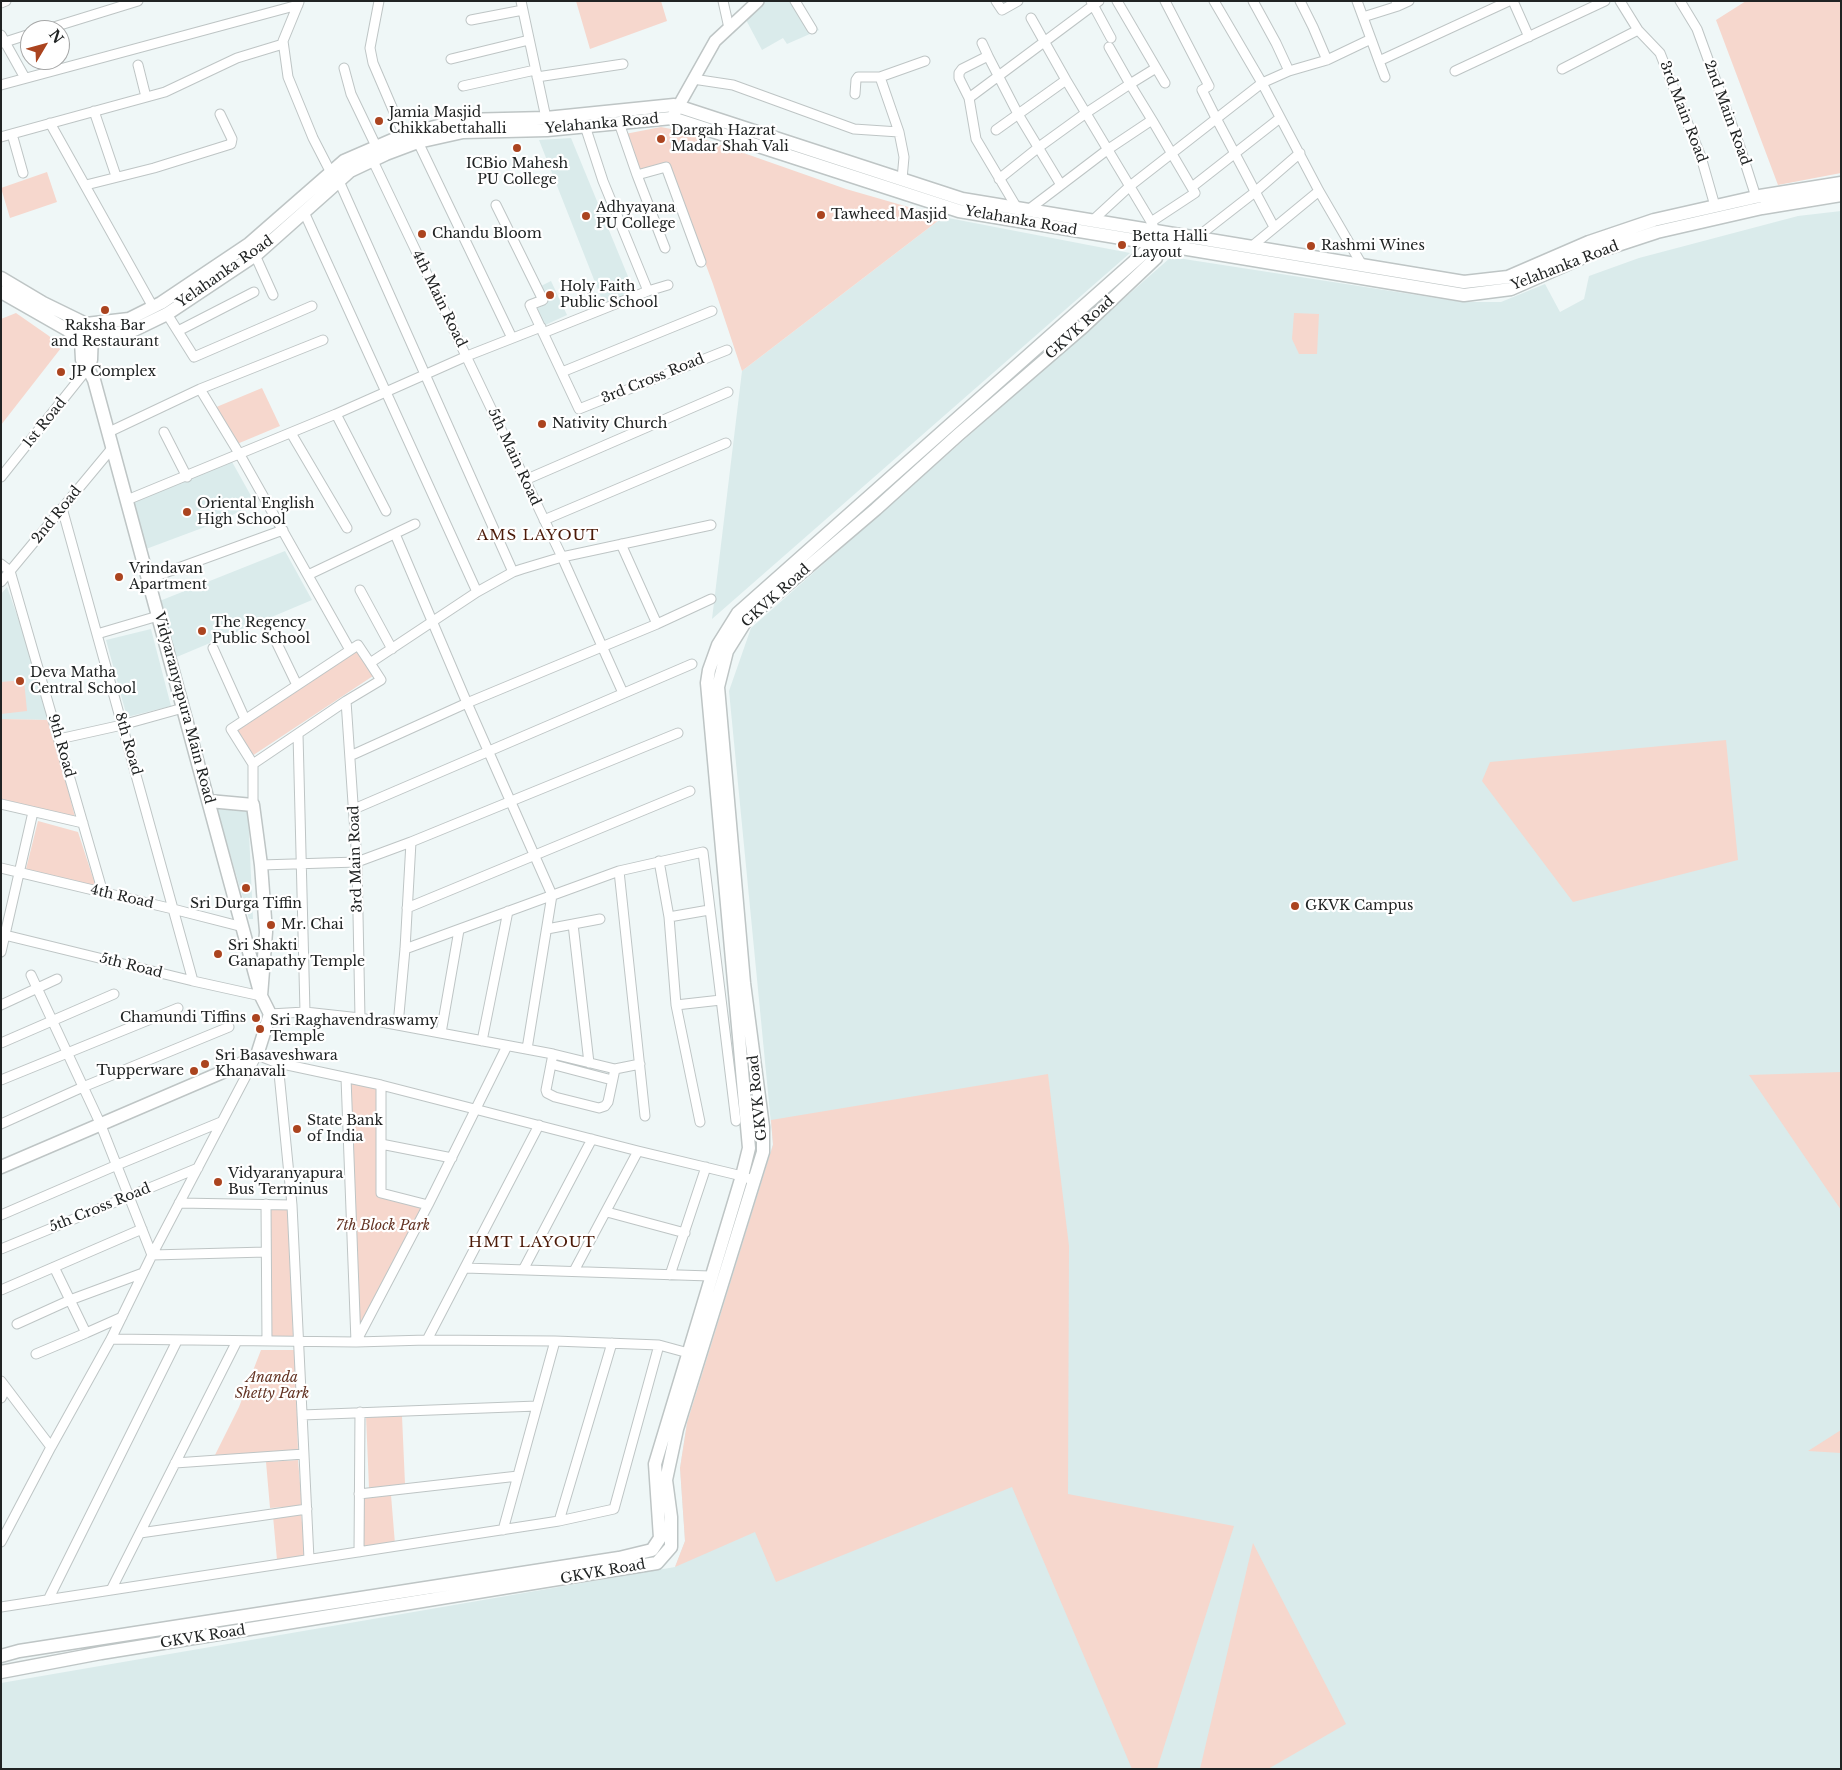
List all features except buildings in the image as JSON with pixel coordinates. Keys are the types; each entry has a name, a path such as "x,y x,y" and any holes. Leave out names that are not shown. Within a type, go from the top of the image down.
{"main road":[{"name":"Yelahanka Road","path":"90,324 129,319 153,307 249,244 334,176 350,172 410,141 461,120 546,118 674,105 675,112"},
{"name":"Yelahanka Road","path":"675,112 959,211 1196,238 1464,282 1508,277 1589,242 1654,220 1756,197 1841,183"},
{"name":"Yelahanka Road","path":"86,339 134,330 167,314 255,255 304,212 344,161 376,146 463,132 547,130 618,123 675,112 902,179 962,199 1092,221 1464,295 1511,289 1593,253 1657,232 1762,208 1841,195"},
{"name":"GKVK Road","path":"694,1354 710,1276 749,1148 707,683 718,645 738,612 1146,251 1154,233"},
{"name":"GKVK Road","path":"1,1656 19,1651 619,1558 652,1550 660,1538 655,1464 680,1402 694,1354 755,1181 763,1152 763,1127 744,983 718,687 727,651 747,619 876,509 1084,326 1156,258 1154,233"},
{"path":"1,278 43,303 90,324 86,339 92,360 87,366"},
{"path":"3,294 86,339"},
{"name":"Vidyaranyapura Main Road","path":"87,366 94,380 109,432 208,801 262,996 270,1014"},
{"path":"208,801 253,805 261,865 266,932 262,996"},
{"path":"1,1168 100,1123 239,1065 257,1055 270,1014"},
{"name":"GKVK Road","path":"1,1672 124,1650 657,1563 671,1547 672,1517 666,1480 677,1430 680,1402"},
{"path":"122,1636 124,1650"}],"street":[{"path":"1,3 6,1"},
{"path":"70,22 138,1"},
{"path":"379,1 370,48 373,63 410,141 512,338"},
{"path":"723,1 729,28"},
{"path":"675,112 714,40 758,1"},
{"path":"795,1 812,29"},
{"path":"996,1 1002,10 1018,1"},
{"path":"1117,1 1165,84"},
{"path":"1165,1 1209,86 1202,90 1274,227"},
{"path":"1214,1 1262,83 1319,192 1362,265"},
{"path":"1253,1 1289,71"},
{"path":"1300,1 1327,60"},
{"path":"1357,1 1385,78"},
{"path":"1363,17 1397,3 1409,1"},
{"path":"1379,60 1511,1 1529,37"},
{"path":"1454,71 1605,1"},
{"name":"3rd Main Road","path":"1620,1 1638,30 1660,53 1701,156 1715,206"},
{"name":"2nd Main Road","path":"1680,1 1697,29 1756,197"},
{"path":"299,3 283,44 288,77 313,138 334,176 513,572"},
{"path":"1,85 299,3"},
{"path":"969,98 1045,41 1094,3 1130,84 1195,193 1154,233 1130,186 1107,150 1045,41 1031,18"},
{"path":"471,20 522,6 546,118"},
{"path":"1562,69 1638,30"},
{"path":"20,36 3,40 25,78"},
{"path":"1092,221 1130,186 1262,83 1289,71 1327,60 1371,39"},
{"path":"451,59 529,40"},
{"path":"982,43 1018,114 1061,185"},
{"path":"1,138 165,92 237,58 283,44"},
{"path":"988,56 962,69 958,73 969,98 976,139 999,180 1022,209 1061,185 1107,150 1152,120"},
{"path":"855,94 856,80 858,78 880,77 925,61"},
{"path":"463,86 536,73 623,64"},
{"path":"138,65 146,97"},
{"path":"344,68 352,94 376,146"},
{"path":"999,180 1039,147 1086,113 1156,68"},
{"path":"880,77 899,132 904,157 902,179"},
{"path":"693,79 733,85 854,129 899,132"},
{"path":"996,130 1066,80"},
{"path":"94,111 116,176"},
{"path":"86,185 154,168 231,144 232,139 220,114"},
{"path":"1192,187 1280,118"},
{"path":"50,123 153,307"},
{"path":"618,123 666,248"},
{"path":"585,126 603,181 648,291"},
{"path":"12,134 23,173"},
{"path":"1196,238 1256,192 1300,153"},
{"name":"4th Main Road","path":"373,161 466,356"},
{"path":"637,175 666,167 701,262"},
{"path":"1251,247 1319,192"},
{"name":"3rd Cross Road","path":"496,204 543,300 530,305 579,409 727,350"},
{"path":"304,212 477,592"},
{"path":"255,255 273,295"},
{"path":"127,500 187,477 336,414 466,356 512,338 542,330 668,285"},
{"path":"178,331 254,292"},
{"path":"167,314 194,357 312,306"},
{"path":"562,372 712,311"},
{"path":"109,432 200,389 323,340"},
{"name":"5th Main Road","path":"466,356 603,646 623,693"},
{"name":"1st Road","path":"1,477 87,366"},
{"path":"200,389 240,454 350,650"},
{"path":"525,480 728,392"},
{"path":"336,414 386,512"},
{"path":"164,432 187,477"},
{"path":"291,433 347,528"},
{"path":"544,520 726,443"},
{"name":"2nd Road","path":"1,582 113,447"},
{"name":"8th Road","path":"62,508 193,981"},
{"path":"308,575 416,524"},
{"path":"370,663 477,592 513,572 562,558 711,525"},
{"path":"148,579 282,530"},
{"path":"395,534 466,703 552,895 527,1049"},
{"path":"621,544 658,624"},
{"path":"1,564 10,571"},
{"name":"9th Road","path":"10,571 103,892"},
{"path":"360,590 392,649"},
{"path":"350,756 466,703 712,600"},
{"path":"97,634 158,616"},
{"path":"270,629 297,685"},
{"path":"253,764 346,701 381,680 358,645 231,729 253,764 253,805"},
{"path":"213,648 245,720"},
{"path":"354,808 692,664"},
{"name":"3rd Main Road","path":"346,701 357,862 360,1018"},
{"path":"59,739 122,725 183,708"},
{"path":"261,865 357,862 678,733"},
{"path":"298,734 305,1012"},
{"path":"407,908 690,791"},
{"path":"1,804 83,823"},
{"path":"1,952 3,934 33,812"},
{"path":"398,1025 405,949 410,842"},
{"path":"405,949 619,871 703,852 736,1120"},
{"path":"660,861 669,917 676,1005 700,1122"},
{"name":"4th Road","path":"1,868 243,927"},
{"path":"619,871 645,1116"},
{"path":"669,917 709,910"},
{"path":"482,1041 508,911"},
{"path":"547,929 600,919"},
{"path":"573,924 589,1063"},
{"path":"441,1033 459,930"},
{"name":"5th Road","path":"3,934 262,996"},
{"path":"31,975 100,1123 152,1255"},
{"path":"1,1005 57,979"},
{"path":"1,1043 114,994"},
{"path":"676,1005 721,1000"},
{"path":"1,1080 178,1008"},
{"path":"270,1014 305,1012 360,1018 553,1054 615,1069 640,1064"},
{"path":"1,1124 83,1087 229,1027"},
{"path":"356,1342 452,1158 507,1046"},
{"path":"553,1054 546,1090 548,1093 555,1097 599,1108 605,1106 608,1102 615,1069"},
{"path":"1,1542 111,1339 152,1255 257,1055 278,1063 381,1084 742,1176 755,1181"},
{"path":"278,1063 292,1205 309,1559"},
{"path":"551,1064 612,1080"},
{"path":"346,1078 356,1342"},
{"path":"381,1084 381,1193 428,1205"},
{"path":"1,1215 221,1122"},
{"path":"427,1340 539,1125"},
{"path":"523,1270 592,1139"},
{"path":"380,1144 452,1158"},
{"path":"574,1272 638,1151"},
{"path":"670,1275 706,1167"},
{"name":"5th Cross Road","path":"1,1248 198,1168"},
{"path":"179,1203 292,1205"},
{"path":"266,1204 267,1341"},
{"path":"607,1212 684,1233"},
{"path":"1,1290 142,1229"},
{"path":"152,1255 266,1252"},
{"path":"54,1268 86,1333"},
{"path":"465,1268 710,1276"},
{"path":"17,1324 70,1300 143,1273"},
{"path":"36,1354 122,1317"},
{"path":"111,1339 356,1342 427,1340 555,1341 659,1345 694,1354"},
{"path":"48,1600 177,1341"},
{"path":"111,1590 237,1341"},
{"path":"503,1530 555,1341"},
{"path":"559,1521 612,1343"},
{"path":"1,1607 503,1530 559,1521 614,1509 659,1345"},
{"path":"4,1384 51,1447"},
{"path":"1,1398 4,1384"},
{"path":"302,1415 537,1406"},
{"path":"359,1552 360,1412"},
{"path":"175,1463 304,1454"},
{"path":"359,1494 518,1476"},
{"path":"140,1533 307,1509"}],"shaded area":[{"path":"762,1 799,1 819,30 787,44 783,38 762,50 745,18"},
{"name":"Adhyayana PU College","path":"571,138 634,291 604,305 539,140"},
{"name":"GKVK Campus","path":"1841,211 1841,1769 1,1769 1,1683 675,1567 685,1541 680,1468 687,1423 773,1144 729,691 751,628 1171,257 1462,302 1501,302 1545,284 1560,312 1584,299 1589,276 1639,258 1798,216"},
{"path":"943,217 1130,253 712,619 742,371"},
{"name":"Holy Faith Public School","path":"551,281 567,315 543,326 536,309 547,304 539,287"},
{"name":"Oriental English High School","path":"231,460 255,503 221,521 146,549 133,501"},
{"name":"The Regency Public School","path":"285,551 312,600 172,659 157,602"},
{"name":"Deva Matha Central School","path":"7,587 26,640 50,720 1,719 1,594"},
{"path":"151,629 171,706 127,717 106,640"},
{"path":"217,809 248,811 253,919 249,919"}],"green space":[{"path":"576,1 661,1 667,21 590,49"},
{"path":"1746,1 1841,1 1841,173 1778,185 1716,20"},
{"path":"661,127 681,131 846,189 943,217 742,371 713,284 668,163 638,170 625,134"},
{"path":"47,172 57,202 10,218 1,188"},
{"path":"16,313 49,336 61,348 1,425 1,319"},
{"path":"1294,313 1319,314 1317,354 1299,354 1292,339"},
{"path":"262,388 280,426 237,444 214,408"},
{"path":"357,651 373,676 252,756 235,731"},
{"path":"24,680 27,711 1,714 1,682"},
{"path":"1,719 50,720 75,817 1,799"},
{"path":"1726,740 1738,860 1573,902 1482,781 1490,762"},
{"path":"38,821 78,832 96,887 26,869"},
{"path":"1841,1072 1841,1210 1749,1075"},
{"path":"1048,1074 1069,1246 1068,1494 1234,1526 1157,1769 1132,1769 1012,1487 776,1582 755,1532 675,1567 685,1541 680,1468 687,1423 773,1145 771,1120"},
{"name":"7th Block Park","path":"349,1081 378,1087 378,1195 425,1207 358,1333"},
{"path":"267,1207 291,1207 293,1338 269,1338"},
{"name":"Ananda Shetty Park","path":"261,1350 295,1350 298,1451 215,1455 239,1407"},
{"path":"366,1416 402,1416 405,1484 369,1488"},
{"path":"1841,1430 1841,1453 1808,1451"},
{"path":"298,1460 302,1506 270,1508 266,1462"},
{"path":"391,1495 395,1544 363,1546 360,1497"},
{"path":"301,1514 306,1558 277,1560 273,1516"},
{"path":"1253,1543 1346,1724 1268,1769 1200,1769"}],"place":[{"name":"Jamia Masjid Chikkabettahalli","path":"379,121"},
{"name":"Dargah Hazrat Madar Shah Vali","path":"661,139"},
{"name":"ICBio Mahesh PU College","path":"517,148"},
{"name":"Tawheed Masjid","path":"821,215"},
{"name":"Adhyayana PU College","path":"586,216"},
{"name":"Chandu Bloom","path":"422,234"},
{"name":"Betta Halli Layout","path":"1122,245"},
{"name":"Rashmi Wines","path":"1311,246"},
{"name":"Holy Faith Public School","path":"550,295"},
{"name":"Raksha Bar and Restaurant","path":"105,310"},
{"name":"JP Complex","path":"61,372"},
{"name":"Nativity Church","path":"542,424"},
{"name":"Oriental English High School","path":"187,512"},
{"name":"Vrindavan Apartment","path":"119,577"},
{"name":"The Regency Public School","path":"202,631"},
{"name":"Deva Matha Central School","path":"20,681"},
{"name":"Sri Durga Tiffin","path":"246,888"},
{"name":"GKVK Campus","path":"1295,906"},
{"name":"Mr. Chai","path":"271,925"},
{"name":"Sri Shakti Ganapathy Temple","path":"218,954"},
{"name":"Chamundi Tiffins","path":"256,1018"},
{"name":"Sri Raghavendraswamy Temple","path":"260,1029"},
{"name":"Sri Basaveshwara Khanavali","path":"205,1064"},
{"name":"Tupperware","path":"194,1071"},
{"name":"State Bank of India","path":"297,1129"},
{"name":"Vidyaranyapura Bus Terminus","path":"218,1182"}],"district":[{"name":"AMS LAYOUT","path":"538,536"},
{"name":"HMT LAYOUT","path":"532,1243"}]}
